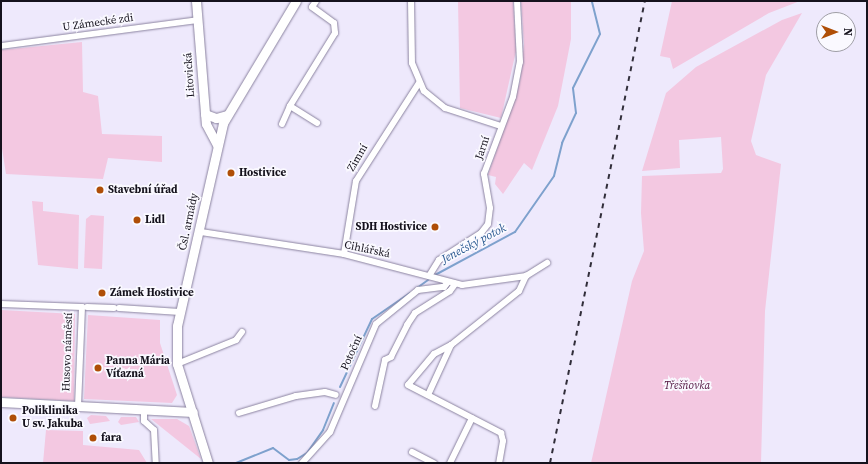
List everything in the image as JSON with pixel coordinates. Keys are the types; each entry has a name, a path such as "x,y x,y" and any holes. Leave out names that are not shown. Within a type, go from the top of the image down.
{"main road":[{"name":"Litovická","path":"196,1 205,114 216,145"},
{"name":"Čsl. armády","path":"208,463 177,364 180,312 201,232 216,145 227,115 294,2"},
{"path":"205,114 216,118 227,115"},
{"name":"Husovo náměstí","path":"1,402 193,412"}],"street":[{"path":"282,124 290,106 335,33 334,23 312,8 316,1"},
{"path":"411,1 412,63 419,83 432,100 445,108 501,126"},
{"name":"Jarní","path":"430,276 439,260 481,233 488,224 490,208 484,174 513,97 520,62 517,1"},
{"name":"U Zámecké zdi","path":"1,46 198,20"},
{"name":"Zimní","path":"344,254 356,181 419,83"},
{"path":"290,106 317,123"},
{"name":"Cihlářská","path":"201,232 344,254 430,276 455,284 526,276"},
{"path":"499,463 503,436 420,391 409,383 434,354 451,345 519,291 526,276 547,263"},
{"name":"Potoční","path":"302,463 330,432 376,324 418,290 444,287 448,282"},
{"path":"375,406 385,360 391,357 407,324 415,313 450,291 455,284"},
{"name":"Husovo náměstí","path":"1,304 82,307 78,406"},
{"name":"Husovo náměstí","path":"87,307 180,312"},
{"path":"177,364 236,340 242,332"},
{"path":"428,395 451,345"},
{"path":"239,413 296,396 325,392 336,395"},
{"path":"144,409 144,421 154,430 156,463"},
{"path":"450,463 472,418"},
{"path":"412,452 434,463"}],"green space":[{"path":"458,1 513,1 516,51 501,118 460,108"},
{"path":"521,1 571,1 571,39 558,106 532,170 524,163 503,194 495,184 496,177 488,175 520,82 524,44"},
{"path":"672,1 800,1 769,13 673,69 670,58 660,56"},
{"name":"Třešňovka","path":"802,13 766,75 751,141 756,155 781,164 765,311 761,463 591,463 632,281 644,251 641,213 642,176 721,173 723,169 721,137 679,140 680,168 642,171 666,93 696,67 782,20"},
{"path":"82,42 83,92 98,96 102,134 162,136 162,162 108,158 103,179 6,174 1,142 1,50"},
{"path":"32,201 43,202 43,211 79,215 78,269 38,265"},
{"path":"91,215 104,216 102,269 84,268 86,219"},
{"path":"1,310 75,314 74,401 1,397"},
{"path":"88,315 160,320 160,343 177,395 172,403 84,399"},
{"path":"91,415 106,416 110,421 90,424 87,418"},
{"path":"121,417 136,417 139,422 121,425 118,422"},
{"path":"151,419 177,419 189,426 201,459"},
{"path":"46,430 83,431 83,445 139,450 147,463 43,463"}],"waterway":[{"name":"Jenečský potok","path":"435,275 515,232 554,176 562,143 576,113 573,88 600,34 592,1"},
{"name":"Jenečský potok","path":"417,288 431,278"},
{"name":"Jenečský potok","path":"340,387 372,319 410,293"},
{"name":"Jenečský potok","path":"236,463 273,448 289,460 297,459 307,453 323,430 334,403"}],"railway":[{"path":"550,463 645,1"}],"place":[{"name":"Hostivice","path":"231,173"},
{"name":"Stavební úřad","path":"100,190"},
{"name":"Lidl","path":"137,220"},
{"name":"SDH Hostivice","path":"435,227"},
{"name":"Zámek Hostivice","path":"102,293"},
{"name":"Panna Mária Víťazná","path":"98,368"},
{"name":"Poliklinika U sv. Jakuba","path":"13,418"},
{"name":"fara","path":"93,438"}]}
